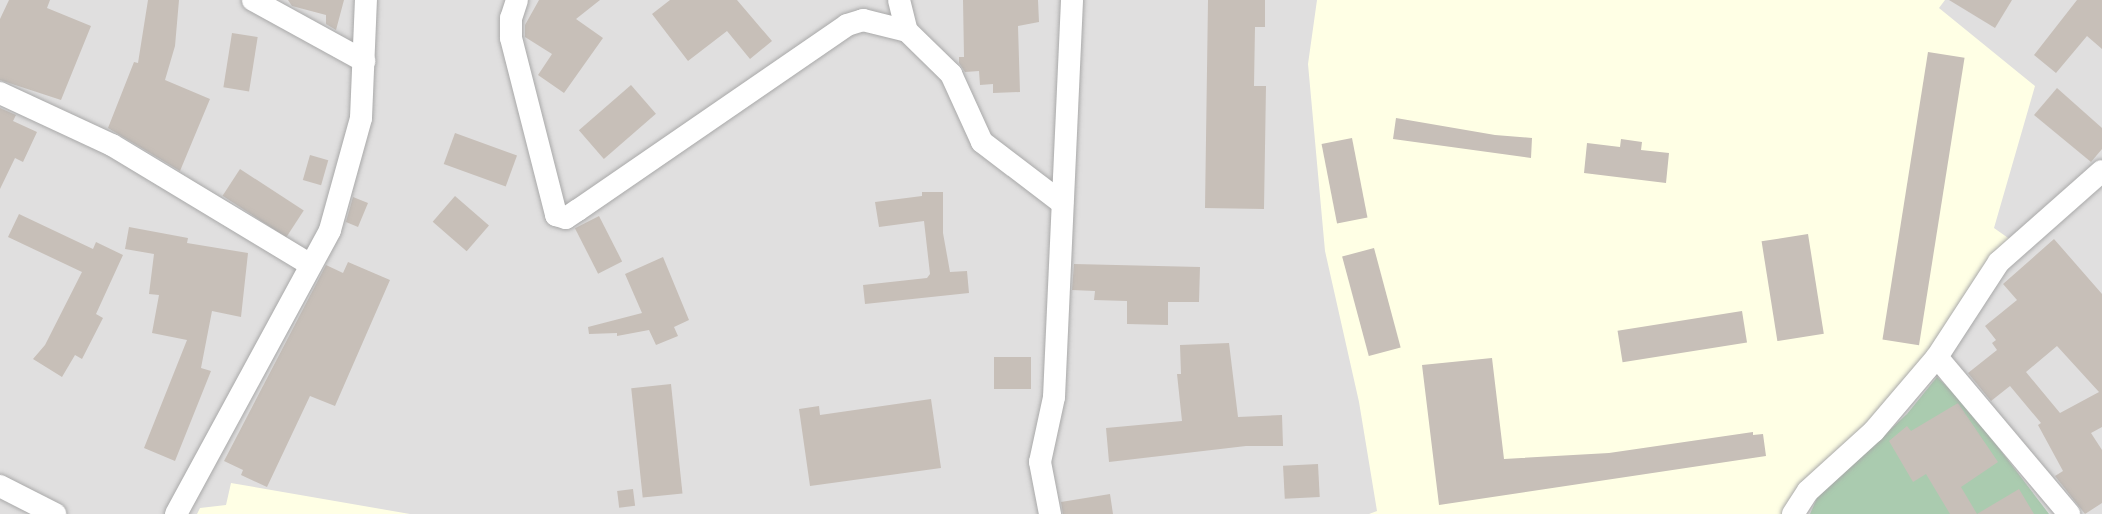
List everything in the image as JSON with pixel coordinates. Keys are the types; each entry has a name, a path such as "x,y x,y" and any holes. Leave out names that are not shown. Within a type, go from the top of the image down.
{"street":[{"path":"253,0 364,61"},
{"path":"176,514 330,230 361,118 366,0"},
{"path":"517,0 511,18 511,38 556,215 566,218 847,25 863,20 907,31 951,74 968,120 982,142 1062,203"},
{"path":"899,0 907,31"},
{"path":"1050,514 1040,462 1054,397 1072,0"},
{"path":"0,93 112,144 311,266"},
{"path":"1793,514 1808,492 1874,430 1937,357 1999,262 2102,171"},
{"path":"1937,357 2069,514"},
{"path":"0,486 55,514"}],"shaded area":[{"path":"0,0 2102,0 2102,514 0,514"},
{"path":"1317,0 1945,0 1939,8 2035,86 1994,228 2011,240 1900,392 1788,514 1369,514 1377,511 1359,402 1325,251 1308,64"},
{"path":"1937,377 1966,405 2049,514 1810,514 1817,498 1907,414"},
{"path":"231,483 410,514 197,514 200,508 226,505"}],"building":[{"path":"9,0 50,0 47,8 91,26 61,100 0,80 0,19"},
{"path":"148,0 179,0 175,46 165,80 210,99 180,171 108,128 134,62 138,63"},
{"path":"288,0 344,0 336,30 326,24 326,15 292,6"},
{"path":"539,0 600,0 576,19 603,38 564,93 538,75 552,54 525,37 525,25"},
{"path":"670,0 737,0 772,41 750,59 727,31 688,61 652,14"},
{"path":"963,0 1038,0 1039,22 1018,26 1020,92 993,93 993,84 980,85 979,71 965,72 959,63 959,57 964,57"},
{"path":"1208,0 1265,0 1265,27 1255,27 1254,86 1266,86 1264,209 1205,208"},
{"path":"1949,0 2012,0 1995,28"},
{"path":"2077,0 2102,0 2102,49 2087,36 2056,73 2034,55"},
{"path":"232,33 258,37 249,91 223,87"},
{"path":"1928,52 1965,58 1919,345 1882,339"},
{"path":"631,85 656,114 604,159 579,130"},
{"path":"2057,88 2102,128 2102,149 2091,162 2034,115"},
{"path":"0,108 16,115 13,121 37,132 23,162 15,158 0,189"},
{"path":"1396,118 1495,135 1532,138 1531,158 1393,139"},
{"path":"455,133 517,156 506,187 444,164"},
{"path":"1352,138 1367,218 1337,223 1322,144"},
{"path":"1621,139 1642,142 1641,150 1669,153 1666,183 1584,173 1587,143 1620,147"},
{"path":"310,155 328,160 321,185 303,180"},
{"path":"240,169 304,210 286,237 223,196"},
{"path":"922,192 943,192 943,233 950,272 967,271 969,293 865,304 863,285 927,278 930,274 924,221 879,227 875,202 922,196"},
{"path":"455,196 489,226 467,251 433,222"},
{"path":"353,197 368,203 358,227 346,222"},
{"path":"19,214 93,249 96,242 123,255 96,314 103,318 82,359 75,355 62,377 33,359 45,345 82,272 8,237"},
{"path":"599,216 622,261 598,274 575,228"},
{"path":"129,227 188,238 187,243 248,253 241,317 212,311 201,368 211,371 175,461 144,448 187,340 152,333 159,295 149,294 154,254 125,249"},
{"path":"1808,234 1824,334 1777,341 1762,241"},
{"path":"2054,239 2102,294 2102,427 2091,433 2102,450 2102,503 2085,514 2055,476 2063,471 2038,425 2041,423 2010,386 1991,401 1968,373 1997,350 1992,343 1996,340 1985,326 2017,300 2003,284","holes":["2057,346 2099,392 2060,413 2026,372"]},
{"path":"1374,248 1401,347 1369,356 1342,257"},
{"path":"663,257 689,320 674,327 678,336 656,345 649,330 617,336 617,333 589,334 588,327 642,313 625,274"},
{"path":"348,262 390,280 335,406 310,396 267,487 241,475 243,470 224,461 326,265 343,273"},
{"path":"1074,264 1200,267 1199,302 1168,302 1168,325 1127,324 1127,301 1094,300 1095,291 1072,290"},
{"path":"1742,311 1747,343 1623,362 1618,331"},
{"path":"1229,343 1238,417 1282,415 1283,446 1246,446 1109,462 1106,428 1182,421 1177,374 1181,374 1180,345"},
{"path":"994,357 1031,357 1031,389 994,389"},
{"path":"1492,358 1504,459 1609,453 1753,432 1753,435 1763,434 1766,456 1439,505 1422,365"},
{"path":"671,384 682,493 643,498 631,388"},
{"path":"931,399 941,468 810,486 799,409 819,406 820,415"},
{"path":"1958,403 1998,462 1961,487 1977,514 1950,514 1926,474 1913,482 1889,441 1907,426 1911,431"},
{"path":"1318,464 1320,497 1285,499 1283,466"},
{"path":"633,489 635,506 619,508 617,491"},
{"path":"2019,489 2034,514 1977,514"},
{"path":"1110,494 1113,514 1063,514 1061,502"}]}
